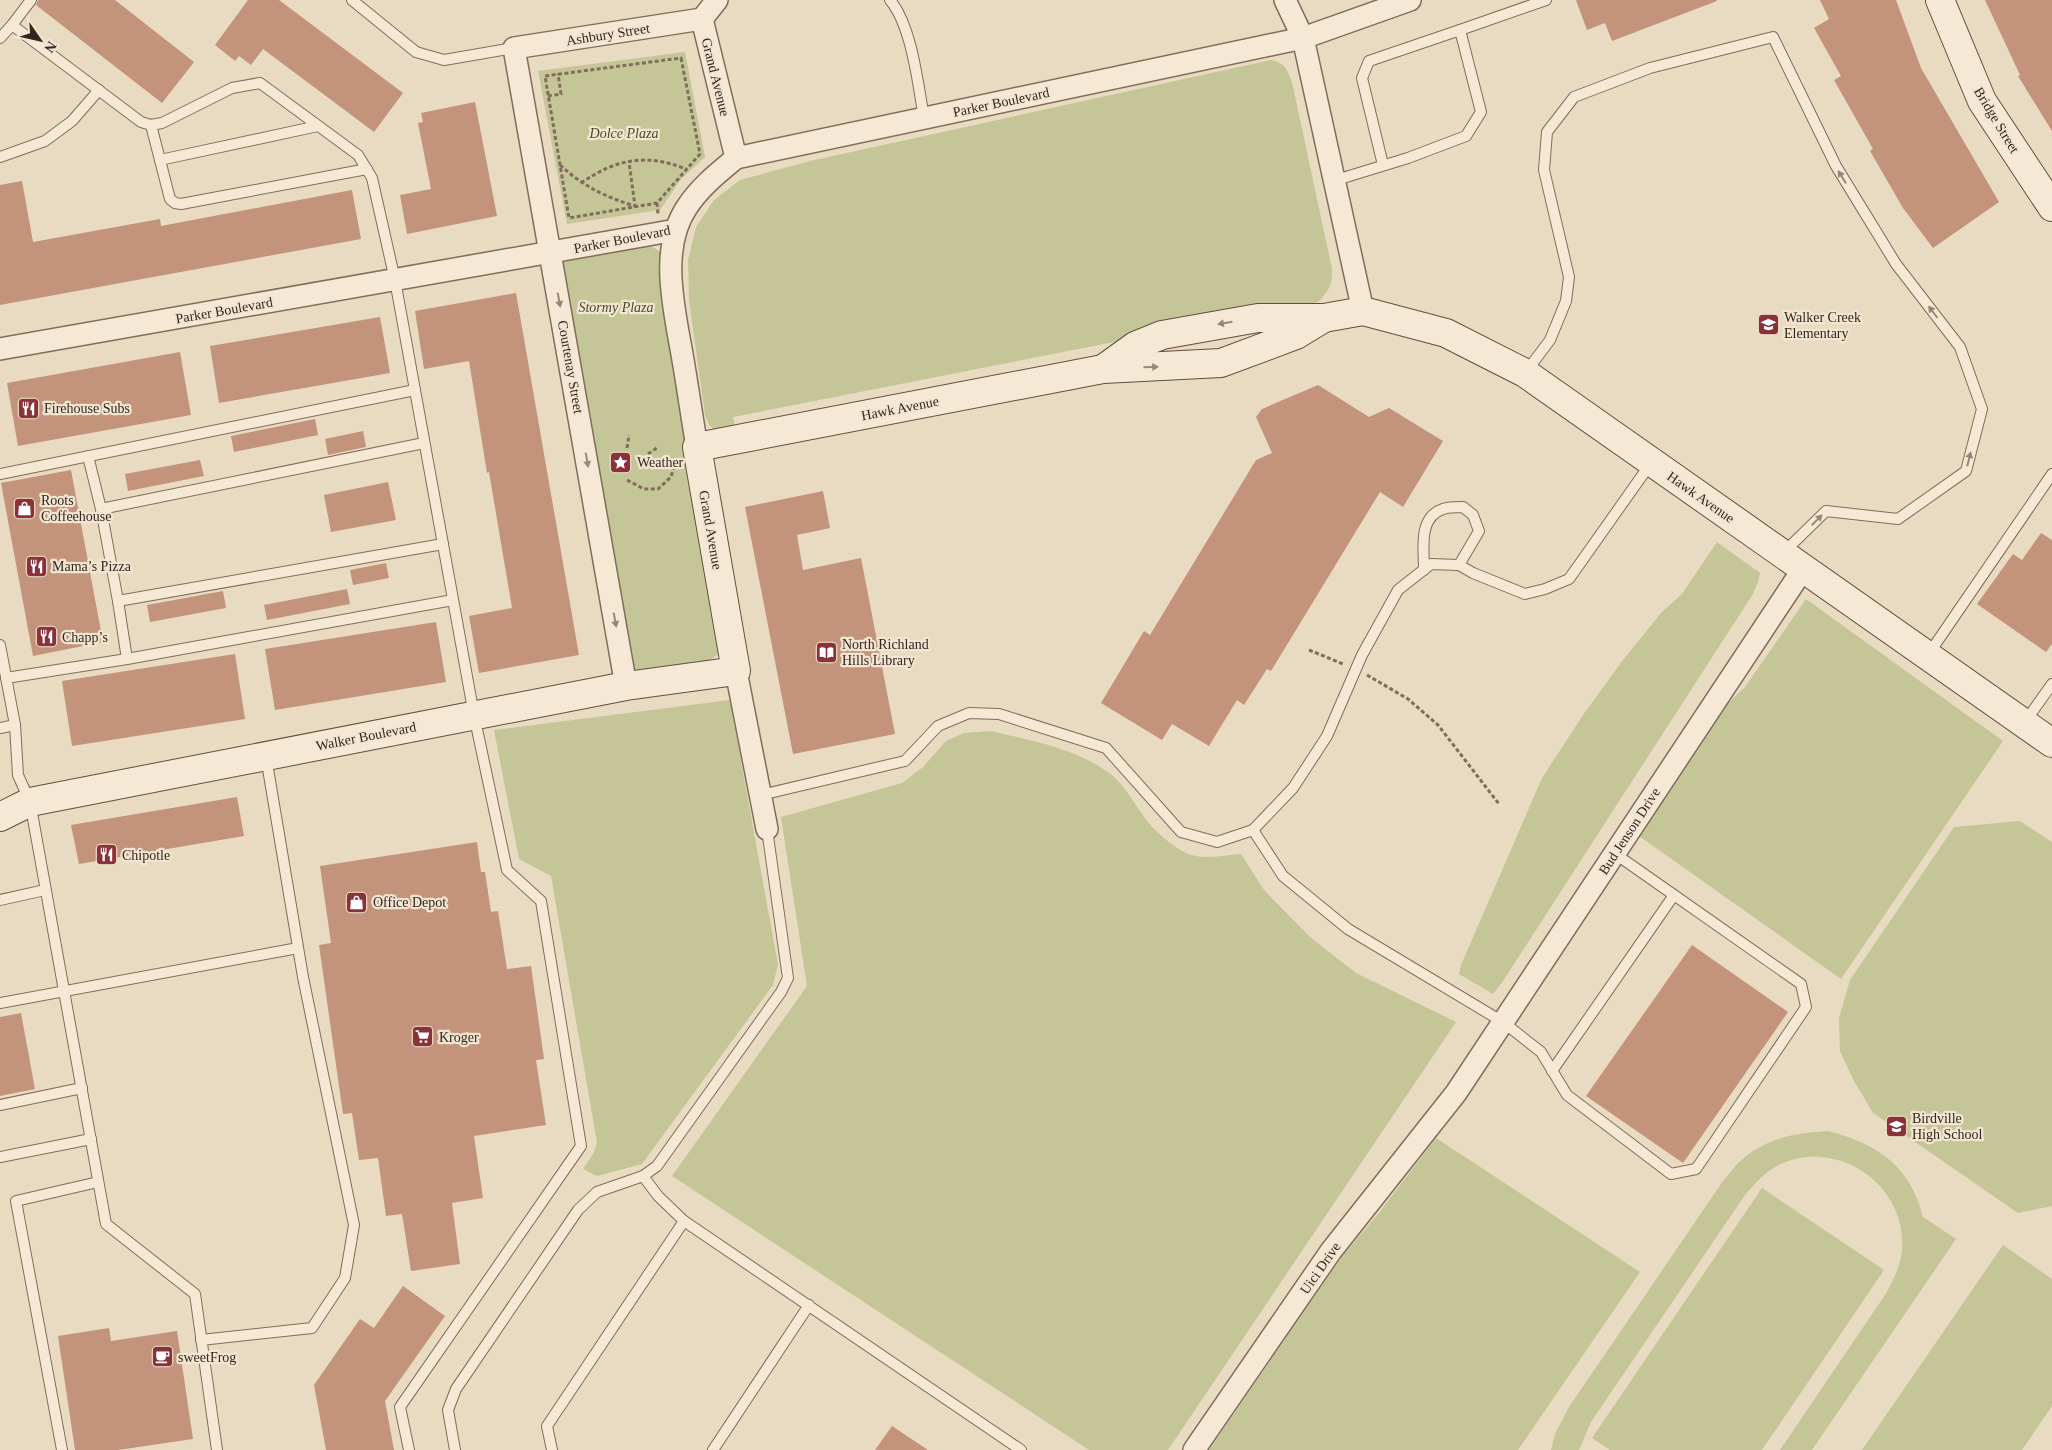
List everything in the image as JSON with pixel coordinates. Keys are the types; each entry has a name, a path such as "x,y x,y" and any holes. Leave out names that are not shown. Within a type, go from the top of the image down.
{"street":[{"name":"Grand Avenue","path":"717,0 702,19 736,158"},
{"path":"1285,0 1303,38 1363,311"},
{"name":"Parker Boulevard","path":"0,349 676,230 686,208 704,184 736,158 1303,38 1410,0"},
{"name":"Bridge Street","path":"1940,0 1982,101 2052,208"},
{"name":"Ashbury Street","path":"514,48 702,19"},
{"name":"Courtenay Street","path":"514,48 626,686"},
{"name":"Grand Avenue","path":"676,230 671,264 687,449 736,671 767,829"},
{"name":"Hawk Avenue","path":"1103,369 1135,346 1162,336 1258,318 1324,318 1363,311 1446,333 1525,373 2052,742"},
{"name":"Hawk Avenue","path":"687,449 1103,369 1221,363 1296,335 1324,318"},
{"name":"Bud Jenson Drive","path":"1456,1093 1614,853 1792,561"},
{"name":"Walker Boulevard","path":"0,817 30,802 626,686 736,671"},
{"name":"Uici Drive","path":"1194,1450 1331,1250 1456,1093"}],"lane":[{"path":"0,38 31,0"},
{"path":"352,0 416,52 444,60 514,48"},
{"path":"890,0 901,17 910,49 924,118"},
{"path":"1383,165 1362,78 1369,61 1546,0"},
{"path":"12,25 142,122 152,125 162,123 232,88 260,84 358,155 372,178 415,390 474,715 507,870 541,901 581,1146 400,1408 409,1450"},
{"path":"1333,181 1466,136 1481,112 1460,30"},
{"path":"1525,373 1550,340 1566,301 1569,277 1544,170 1547,132 1574,97 1650,68 1774,37 1836,166 1896,264 1960,347 1982,408 1966,471 1898,519 1826,511 1792,561"},
{"path":"0,157 45,141 72,121 99,90"},
{"path":"152,125 170,199 175,203 181,204 366,169"},
{"path":"160,160 318,126"},
{"path":"0,474 415,390"},
{"path":"101,509 424,443"},
{"path":"88,456 101,509 127,659"},
{"path":"761,795 905,761 938,726 970,713 1000,714 1106,748 1182,832 1217,842 1253,830 1293,788 1327,736 1356,669 1398,590 1431,564 1459,565 1473,573 1525,594 1545,589 1569,579 1652,463"},
{"path":"1928,656 2052,474"},
{"path":"1424,570 1423,536 1430,517 1443,509 1463,507 1473,515 1478,531 1459,565"},
{"path":"118,601 443,544"},
{"path":"6,678 127,659 453,600"},
{"path":"0,645 15,726 18,775 30,802 106,1224 194,1294 217,1450"},
{"path":"2025,723 2052,684"},
{"path":"0,728 15,726"},
{"path":"201,1340 312,1328 345,1278 354,1225 298,948 266,756"},
{"path":"455,1450 448,1410 456,1389 557,1238 578,1210 597,1192 643,1176 656,1166 788,978 767,829"},
{"path":"1253,830 1283,876 1348,929 1503,1022 1541,1052 1567,1095 1672,1174 1696,1168 1806,1007 1802,984 1614,853"},
{"path":"0,900 46,890"},
{"path":"1552,1071 1674,895"},
{"path":"0,1004 298,948"},
{"path":"0,1105 82,1088"},
{"path":"0,1157 90,1139"},
{"path":"643,1176 664,1203 684,1221 1021,1450"},
{"path":"62,1450 16,1201 98,1182"},
{"path":"552,1450 547,1426 684,1221"},
{"path":"713,1450 808,1305"}],"path":[{"path":"681,58 700,154 657,203 569,218 545,76 558,74 681,58"},
{"path":"548,96 561,94 558,74"},
{"path":"581,183 600,170 616,164 629,162 658,161 686,169"},
{"path":"629,162 634,206"},
{"path":"560,164 581,183 606,196 634,206"},
{"path":"627,448 629,435"},
{"path":"648,454 658,447"},
{"path":"627,480 644,489 658,488 671,477 687,449"},
{"path":"1309,650 1356,669 1408,699 1432,719 1499,804"}],"green space":[{"name":"Dolce Plaza","path":"685,52 705,157 681,179 660,210 567,224 538,71"},
{"path":"1271,60 1285,67 1292,82 1332,269 1330,287 1318,302 733,417 735,429 715,430 709,425 705,415 689,300 688,260 696,227 714,200 740,180 810,161"},
{"name":"Stormy Plaza","path":"649,244 660,252 663,264 663,306 723,647 717,655 705,664 639,673 633,668 560,268 563,262 570,257"},
{"path":"1717,542 1760,573 1753,594 1493,994 1459,974 1461,965 1542,778 1583,715 1623,660 1661,613 1682,594"},
{"path":"1806,599 2003,741 1841,979 1639,836 1710,720 1745,687"},
{"path":"730,700 778,965 773,985 642,1164 597,1176 583,1169 593,1154 597,1143 551,876 519,859 494,730"},
{"path":"991,731 1053,746 1096,764 1119,782 1157,832 1175,847 1188,854 1207,857 1241,854 1264,890 1310,937 1356,973 1456,1022 1168,1450 1089,1450 672,1176 807,986 781,817 902,783 923,767 946,741 964,733"},
{"path":"2020,821 2052,842 2052,1206 2018,1213 1873,1113 1853,1079 1840,1051 1839,1018 1850,980 1954,827"},
{"path":"1828,1131 1862,1143 1889,1159 1910,1183 1923,1217 1956,1239 1812,1450 1780,1450 1887,1292 1899,1266 1902,1249 1901,1226 1893,1205 1881,1187 1864,1172 1845,1162 1823,1157 1801,1158 1779,1165 1756,1183 1745,1195 1591,1422 1579,1450 1551,1450 1555,1434 1569,1407 1733,1169 1753,1151 1773,1141 1806,1133"},
{"path":"1436,1138 1640,1272 1518,1450 1209,1450 1343,1255 1378,1214"},
{"path":"1762,1188 1884,1270 1762,1450 1610,1450 1592,1438"},
{"path":"2003,1245 2052,1279 2052,1406 2022,1450 1862,1450"}],"building":[{"path":"38,0 115,0 194,62 162,103 36,5"},
{"path":"248,0 279,0 403,93 374,132 263,49 251,65 239,56 235,61 215,45"},
{"path":"1576,0 1717,1 1612,41 1605,23 1587,30"},
{"path":"1820,0 1896,0 1921,68 1999,202 1933,248 1903,208 1870,151 1873,149 1834,80 1841,76 1814,28 1829,19"},
{"path":"1985,0 2052,0 2052,131 2018,76 2020,75"},
{"path":"475,102 497,216 407,234 400,195 431,189 418,123 423,122 421,113"},
{"path":"22,181 33,242 160,219 161,226 352,190 361,239 0,305 0,185"},
{"path":"516,293 579,655 479,673 469,616 512,608 489,472 487,473 469,361 424,369 415,311"},
{"path":"380,317 390,373 219,403 210,346"},
{"path":"180,352 191,415 18,446 7,383"},
{"path":"1318,385 1369,417 1389,408 1443,441 1403,507 1380,492 1271,671 1267,669 1244,705 1237,700 1209,746 1172,724 1162,740 1101,703 1144,631 1150,635 1256,460 1272,453 1256,417 1262,409"},
{"path":"315,419 318,435 234,452 231,436"},
{"path":"363,431 366,447 328,455 325,439"},
{"path":"200,460 204,476 128,491 125,474"},
{"path":"71,470 103,642 33,656 1,483"},
{"path":"388,482 396,520 331,532 324,495"},
{"name":"North Richland Hills Library","path":"823,491 830,528 797,535 803,570 861,558 895,734 793,754 745,507"},
{"path":"2041,533 2052,540 2052,644 2046,652 1977,604 2013,554 2022,560"},
{"path":"386,563 389,578 353,585 350,570"},
{"path":"347,589 350,604 267,620 264,605"},
{"path":"223,591 226,608 150,622 147,605"},
{"path":"436,622 446,682 275,710 265,649"},
{"path":"235,654 245,719 72,746 62,681"},
{"path":"237,797 244,836 79,864 71,825"},
{"path":"477,842 481,872 485,872 491,912 498,911 507,969 531,966 544,1059 536,1060 546,1125 474,1136 483,1198 452,1203 460,1264 411,1271 402,1214 386,1216 378,1158 359,1160 352,1113 343,1114 319,945 331,943 320,866"},
{"path":"1692,945 1788,1012 1683,1163 1586,1096"},
{"path":"21,1013 35,1089 0,1096 0,1017"},
{"path":"403,1286 445,1316 385,1401 394,1450 326,1450 314,1385 360,1319 374,1328"},
{"path":"109,1328 111,1341 177,1331 193,1439 118,1450 75,1450 58,1336"},
{"path":"892,1426 928,1450 875,1450"}],"place":[{"name":"Walker Creek Elementary","path":"1768,325"},
{"name":"Firehouse Subs","path":"28,408"},
{"name":"Weather","path":"621,462"},
{"name":"Roots Coffeehouse","path":"25,508"},
{"name":"Mama’s Pizza","path":"36,566"},
{"name":"Chapp’s","path":"46,637"},
{"name":"North Richland Hills Library","path":"826,652"},
{"name":"Chipotle","path":"106,855"},
{"name":"Office Depot","path":"357,902"},
{"name":"Kroger","path":"423,1037"},
{"name":"Birdville High School","path":"1896,1126"},
{"name":"sweetFrog","path":"162,1357"}]}
